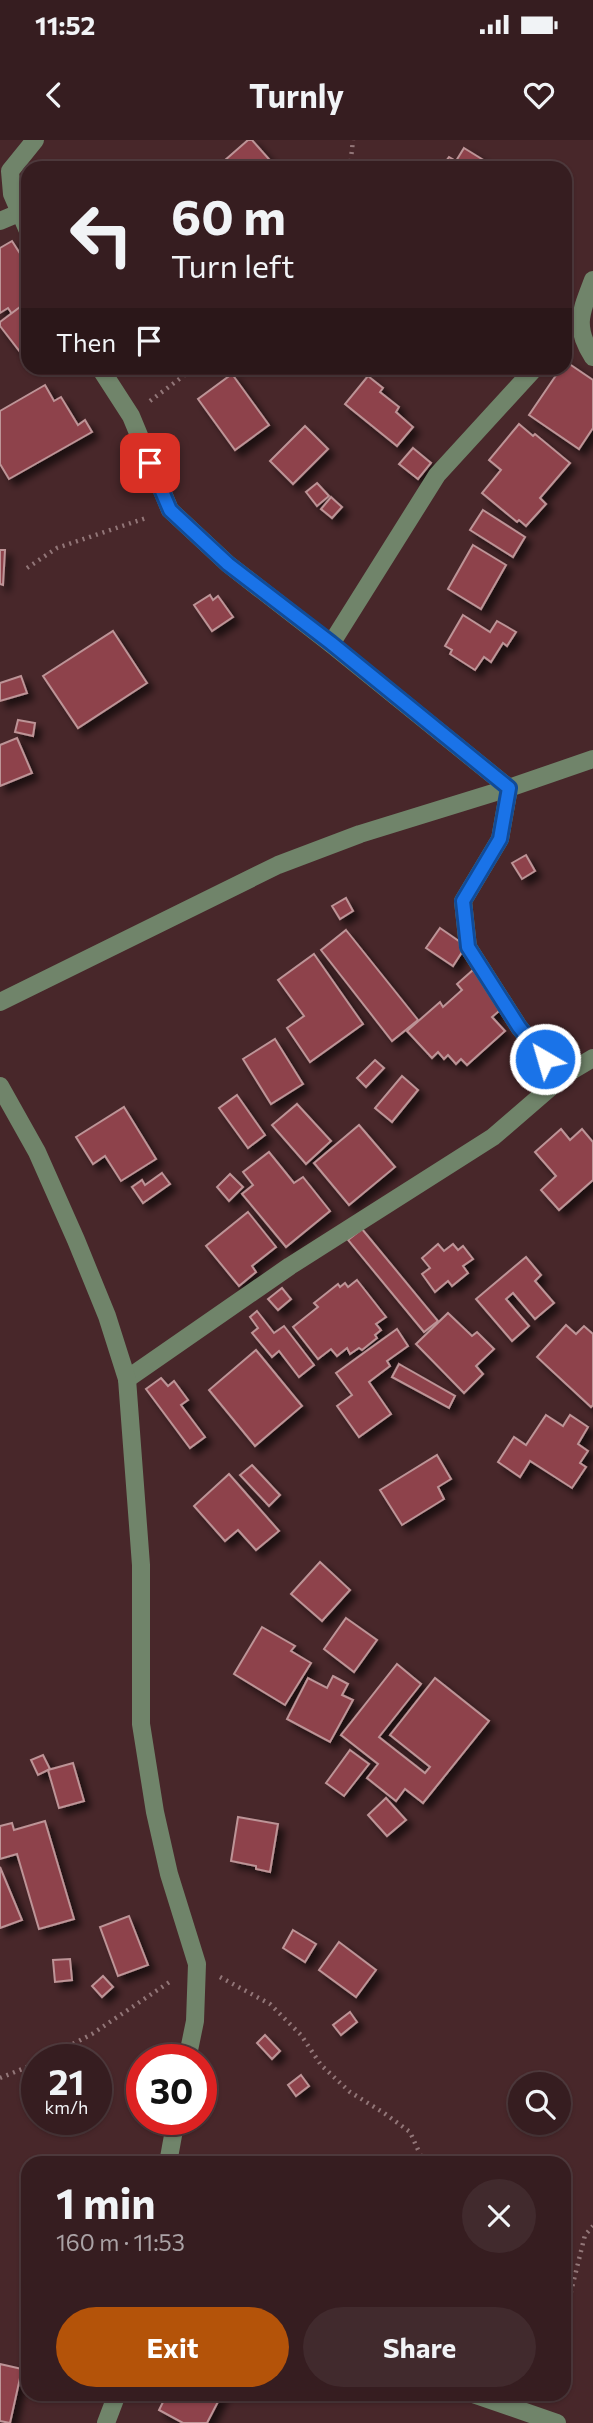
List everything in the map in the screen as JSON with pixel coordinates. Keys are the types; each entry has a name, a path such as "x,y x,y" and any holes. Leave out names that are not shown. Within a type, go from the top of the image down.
{"street":[{"path":"21,217 12,194 10,171 35,140"},
{"path":"0,221 19,213"},
{"path":"593,280 580,314 582,340 593,357"},
{"path":"105,375 131,416 170,510 228,564 331,643 509,788"},
{"path":"331,643 437,475 529,375"},
{"path":"0,1002 278,864 360,834 593,759"},
{"path":"509,788 500,839 463,901 468,947 519,1027 545,1059 566,1074"},
{"path":"127,1379 290,1266 493,1137 566,1074 593,1058"},
{"path":"0,1086 37,1152 76,1240 107,1316 127,1379 141,1565 141,1724 155,1812 169,1874 197,1964 195,2021 190,2044"},
{"path":"169,2156 173,2135"},
{"path":"106,2423 114,2401"},
{"path":"493,2401 557,2423"}],"path":[{"path":"351,161 353,140"},
{"path":"131,416 185,375"},
{"path":"27,568 57,548 170,510"},
{"path":"73,2044 197,1964 270,2004 301,2035 321,2066 350,2092 410,2132 421,2156"},
{"path":"0,2078 21,2069"},
{"path":"571,2292 585,2235 593,2227"}],"building":[{"path":"248,140 252,140 271,161 224,161"},
{"path":"464,148 485,161 456,161"},
{"path":"12,241 21,255 21,308 12,314 8,308 0,313 0,248"},
{"path":"21,306 21,353 0,326 0,322"},
{"path":"572,366 593,380 593,428 579,449 529,415 556,375 572,375"},
{"path":"233,375 269,425 235,450 198,399"},
{"path":"368,376 383,388 380,392 399,407 396,412 413,427 397,446 345,404"},
{"path":"45,385 54,401 61,397 78,425 85,420 92,432 9,479 0,464 0,411"},
{"path":"519,424 570,463 540,498 546,504 526,526 519,520 517,522 482,493 501,470 489,460"},
{"path":"305,426 328,449 293,484 270,461"},
{"path":"413,448 431,463 418,479 399,464"},
{"path":"317,483 329,496 317,506 306,492"},
{"path":"331,497 342,507 332,518 321,509"},
{"path":"483,510 525,537 513,557 470,530"},
{"path":"473,545 506,565 481,609 448,589"},
{"path":"0,550 5,550 3,585 0,584"},
{"path":"210,595 213,600 218,596 233,617 212,631 194,605"},
{"path":"463,615 490,632 497,621 516,632 507,646 503,643 491,662 484,657 475,670 450,654 452,650 445,646"},
{"path":"113,631 147,683 78,728 43,676"},
{"path":"21,676 27,693 0,701 0,683"},
{"path":"18,720 35,723 33,736 15,732"},
{"path":"17,738 32,773 0,786 0,745"},
{"path":"526,855 535,871 522,879 512,863"},
{"path":"346,898 353,911 340,919 332,906"},
{"path":"440,928 466,946 453,966 426,948"},
{"path":"346,930 418,1020 392,1041 321,950"},
{"path":"314,954 363,1024 310,1062 287,1028 304,1016 278,980"},
{"path":"473,970 505,1006 492,1017 505,1031 467,1065 461,1059 456,1064 448,1055 444,1059 438,1052 432,1058 407,1031 440,1002 443,1007 462,990 457,984"},
{"path":"275,1039 303,1084 271,1104 243,1059"},
{"path":"375,1060 384,1068 366,1087 357,1078"},
{"path":"402,1076 418,1090 392,1122 375,1108"},
{"path":"237,1095 265,1135 248,1148 219,1108"},
{"path":"297,1104 331,1141 306,1164 272,1125"},
{"path":"124,1107 156,1159 121,1181 105,1156 93,1164 76,1137"},
{"path":"359,1125 395,1167 349,1205 314,1163"},
{"path":"561,1129 570,1140 582,1129 593,1142 593,1180 559,1210 541,1190 556,1176 535,1152"},
{"path":"269,1152 294,1183 303,1177 330,1211 286,1247 242,1194 253,1185 243,1172"},
{"path":"162,1173 170,1184 143,1203 132,1187 142,1180 145,1185"},
{"path":"230,1174 243,1187 229,1201 217,1187"},
{"path":"248,1212 276,1247 252,1266 256,1272 239,1286 206,1246"},
{"path":"362,1229 438,1321 424,1332 348,1240"},
{"path":"438,1244 444,1251 453,1244 458,1250 463,1246 473,1259 463,1266 468,1273 452,1286 448,1281 435,1292 422,1274 430,1268 422,1258"},
{"path":"526,1257 541,1275 535,1281 554,1303 535,1319 513,1293 506,1299 529,1326 512,1341 476,1299"},
{"path":"357,1280 386,1317 376,1324 381,1330 375,1335 377,1338 362,1350 359,1348 350,1354 347,1348 337,1356 331,1349 318,1359 293,1327 318,1307 314,1303 338,1284 340,1287 345,1283 348,1287"},
{"path":"282,1288 291,1299 278,1310 268,1299"},
{"path":"257,1311 274,1333 284,1326 314,1365 299,1377 279,1351 272,1357 252,1333 258,1328 250,1317"},
{"path":"448,1313 472,1336 477,1332 494,1349 476,1366 483,1374 464,1393 416,1344"},
{"path":"566,1325 576,1334 584,1326 593,1334 591,1407 537,1357"},
{"path":"397,1329 408,1346 387,1361 390,1366 369,1382 391,1414 359,1437 337,1406 352,1395 336,1373"},
{"path":"256,1350 302,1406 255,1446 209,1390"},
{"path":"399,1364 455,1396 449,1408 392,1377"},
{"path":"161,1378 168,1386 174,1381 188,1400 181,1405 205,1437 190,1448 146,1389"},
{"path":"546,1415 563,1426 570,1415 588,1427 578,1444 588,1451 580,1463 586,1467 572,1488 530,1461 520,1477 498,1462 514,1437 526,1445"},
{"path":"437,1455 451,1479 438,1487 444,1499 402,1525 380,1490"},
{"path":"252,1465 280,1495 269,1506 240,1475"},
{"path":"229,1474 279,1531 256,1550 238,1530 225,1541 194,1506"},
{"path":"320,1562 350,1590 322,1621 291,1594"},
{"path":"346,1618 377,1640 354,1672 324,1649"},
{"path":"262,1627 295,1646 291,1651 311,1663 285,1705 234,1674"},
{"path":"397,1664 421,1684 379,1737 425,1773 430,1767 390,1735 435,1678 489,1721 423,1803 405,1789 396,1801 367,1778 378,1764 341,1735"},
{"path":"333,1676 348,1684 342,1695 353,1700 330,1742 287,1719 308,1678 327,1688"},
{"path":"350,1750 369,1764 344,1796 326,1783"},
{"path":"43,1755 50,1769 38,1775 31,1760"},
{"path":"73,1763 84,1801 59,1808 48,1770"},
{"path":"386,1798 406,1820 387,1836 368,1815"},
{"path":"238,1817 278,1824 270,1872 231,1861"},
{"path":"45,1821 74,1919 39,1929 17,1854 0,1859 0,1826 12,1823 14,1830"},
{"path":"0,1867 22,1920 0,1928"},
{"path":"129,1916 148,1965 118,1976 100,1927"},
{"path":"293,1930 316,1944 305,1962 283,1948"},
{"path":"339,1942 376,1970 356,1997 319,1970"},
{"path":"70,1959 72,1980 55,1982 53,1960"},
{"path":"103,1976 113,1987 102,1997 92,1986"},
{"path":"350,2012 357,2022 341,2035 333,2025"},
{"path":"265,2035 280,2051 272,2059 257,2043"},
{"path":"301,2075 309,2086 296,2096 288,2085"},
{"path":"0,2364 21,2369 21,2374 10,2423 0,2421"},
{"path":"164,2401 218,2401 207,2423 183,2423 159,2410"}],"route":[{"path":"150,463 170,510 228,564 331,643 509,788 500,839 463,901 468,947 519,1027 545,1059"}]}
